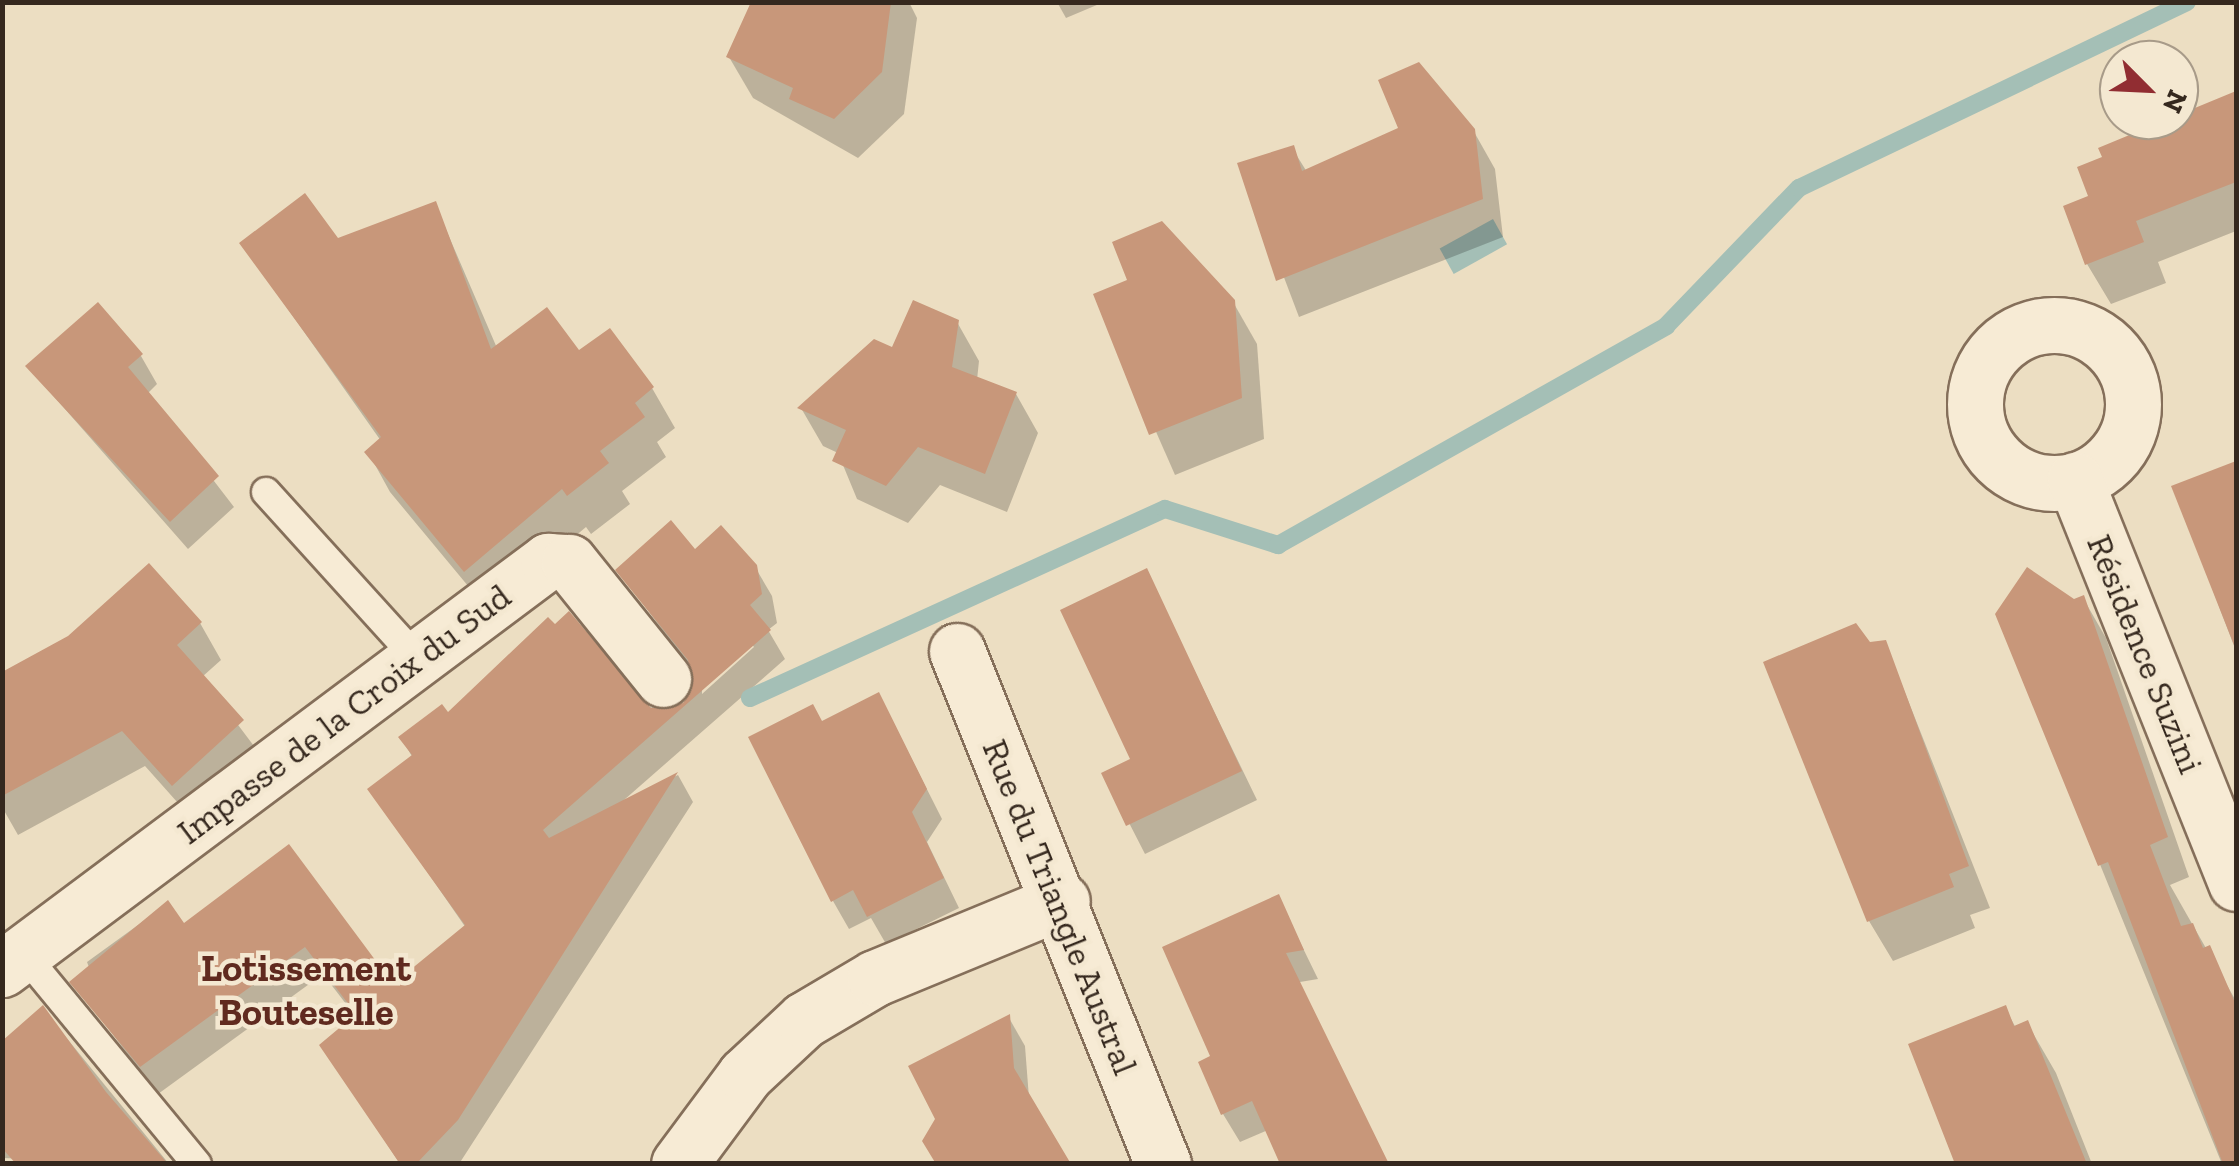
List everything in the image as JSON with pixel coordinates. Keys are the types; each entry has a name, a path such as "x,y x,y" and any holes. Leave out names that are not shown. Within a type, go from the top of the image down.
{"street":[{"name":"Résidence Suzini","path":"2075,480 2236,883"},
{"name":"Impasse de la Croix du Sud","path":"12,961 420,662 548,561 570,562 663,680"},
{"name":"Rue du Triangle Austral","path":"957,651 1062,901 1163,1164"},
{"path":"679,1164 745,1075 804,1020 876,978 1062,901"}],"lane":[{"path":"266,492 420,662"},
{"path":"12,961 198,1164"}],"water":[{"path":"1493,219 1507,244 1454,274 1440,249"}],"building":[{"path":"751,2 891,2 882,72 834,119 789,99 793,88 726,57"},
{"path":"1419,62 1475,129 1483,199 1276,281 1237,163 1294,145 1302,171 1398,128 1378,80"},
{"path":"2236,91 2236,182 2136,221 2144,242 2085,265 2063,206 2088,196 2077,167 2102,157 2098,148 2117,140 2199,140 2199,106"},
{"path":"305,193 338,238 436,201 491,349 547,307 579,350 610,328 654,387 635,403 645,417 600,451 609,463 567,496 562,489 464,572 364,452 381,437 239,243"},
{"path":"1162,221 1235,300 1242,398 1149,435 1093,294 1127,280 1112,242"},
{"path":"913,300 959,320 952,367 1017,392 985,474 918,447 886,486 832,461 846,430 797,408 874,339 892,347"},
{"path":"98,302 143,354 128,367 219,476 170,522 25,366"},
{"path":"2236,461 2236,645 2234,645 2171,486"},
{"path":"671,520 695,549 721,525 757,565 762,594 750,605 771,630 543,830 549,838 678,772 458,1120 416,1164 400,1164 319,1045 356,1014 305,947 140,1067 69,982 168,900 184,923 289,844 393,984 465,925 367,789 412,755 398,737 442,704 448,712 548,617 555,624 569,611 651,708 683,703 692,689 688,660 615,570"},
{"path":"149,563 202,622 177,645 244,720 172,786 122,731 2,796 2,672 68,636"},
{"path":"2027,567 2074,599 2084,595 2168,837 2150,845 2181,926 2193,923 2203,948 2210,945 2236,1005 2236,1164 2223,1164 2108,862 2098,866 1995,614"},
{"path":"1147,568 1242,771 1126,826 1101,773 1130,759 1060,610"},
{"path":"1856,623 1870,642 1886,640 1969,866 1949,874 1954,887 1867,922 1763,662"},
{"path":"879,692 927,789 912,812 944,878 867,917 853,890 831,902 748,737 813,704 822,721"},
{"path":"1279,894 1304,950 1286,953 1389,1164 1280,1164 1252,1101 1221,1115 1198,1062 1210,1056 1162,947"},
{"path":"43,1005 106,1092 168,1164 16,1164 2,1148 2,1041"},
{"path":"2006,1005 2014,1026 2028,1020 2087,1164 1955,1164 1908,1044"},
{"path":"1010,1014 1014,1068 1071,1164 936,1164 922,1141 935,1119 908,1066"}],"waterway":[{"path":"750,698 1165,509 1278,545 1666,326 1799,188 2187,2"}],"district":[{"name":"Lotissement Bouteselle","path":"306,991"}]}
